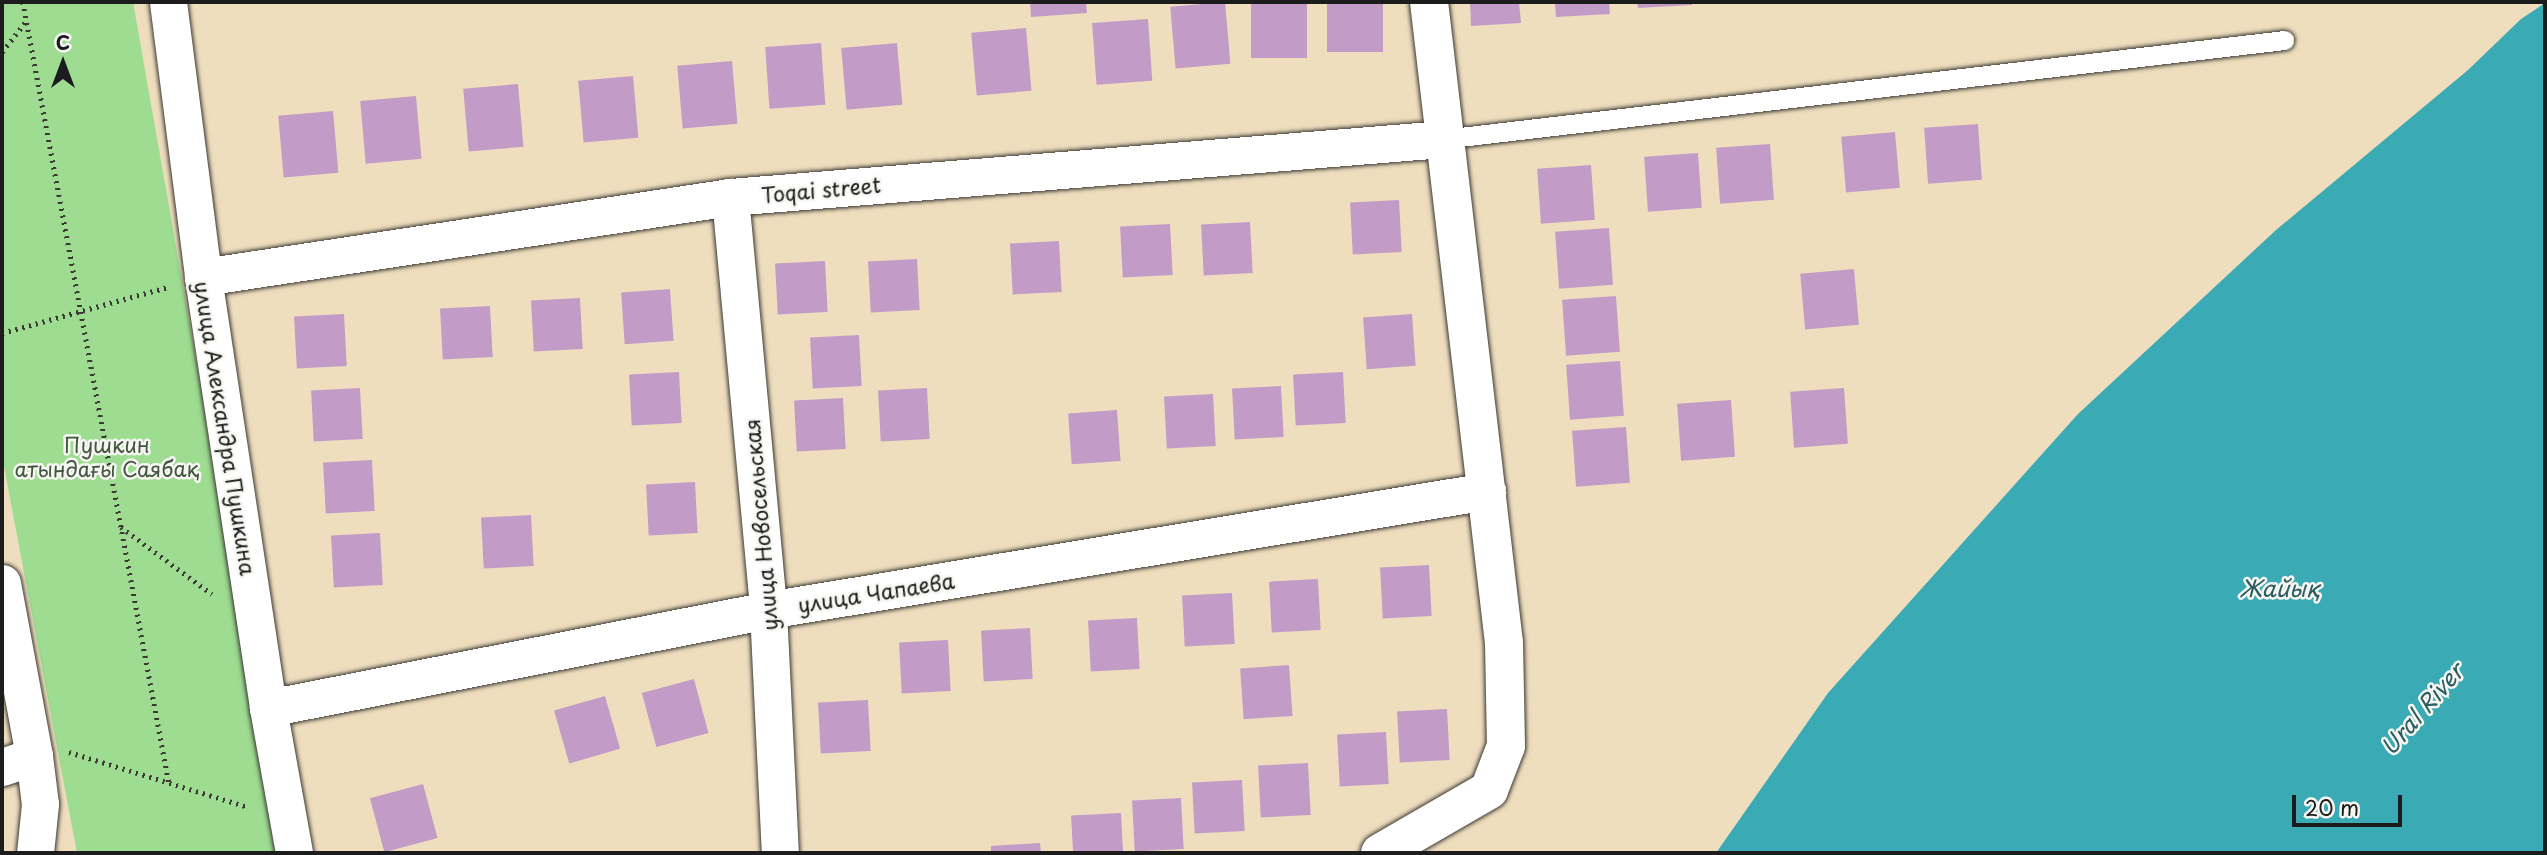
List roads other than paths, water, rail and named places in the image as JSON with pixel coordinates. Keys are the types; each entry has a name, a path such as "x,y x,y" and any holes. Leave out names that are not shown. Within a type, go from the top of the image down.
{"street":[{"name":"улица Александра Пушкина","path":"167,2 202,277 268,708 291,837"},
{"path":"1380,853 1489,790 1506,746 1504,643 1429,2"},
{"name":"Toqai street","path":"202,277 730,197 1443,139"},
{"name":"улица Новосельская","path":"730,197 768,610 780,853"},
{"name":"улица Чапаева","path":"268,708 768,610 1487,491"},
{"path":"2,583 18,762 40,804 35,853"}],"lane":[{"path":"1443,139 2284,40"}],"water":[{"name":"Жайық","path":"2545,3 2545,853 1716,853 1828,693 2078,414 2276,230 2468,70 2521,19"}],"park label":[{"name":"Пушкин атындағы Саябақ","path":"107,456"}],"water label":[{"name":"Ural River","path":"2422,709"}]}
